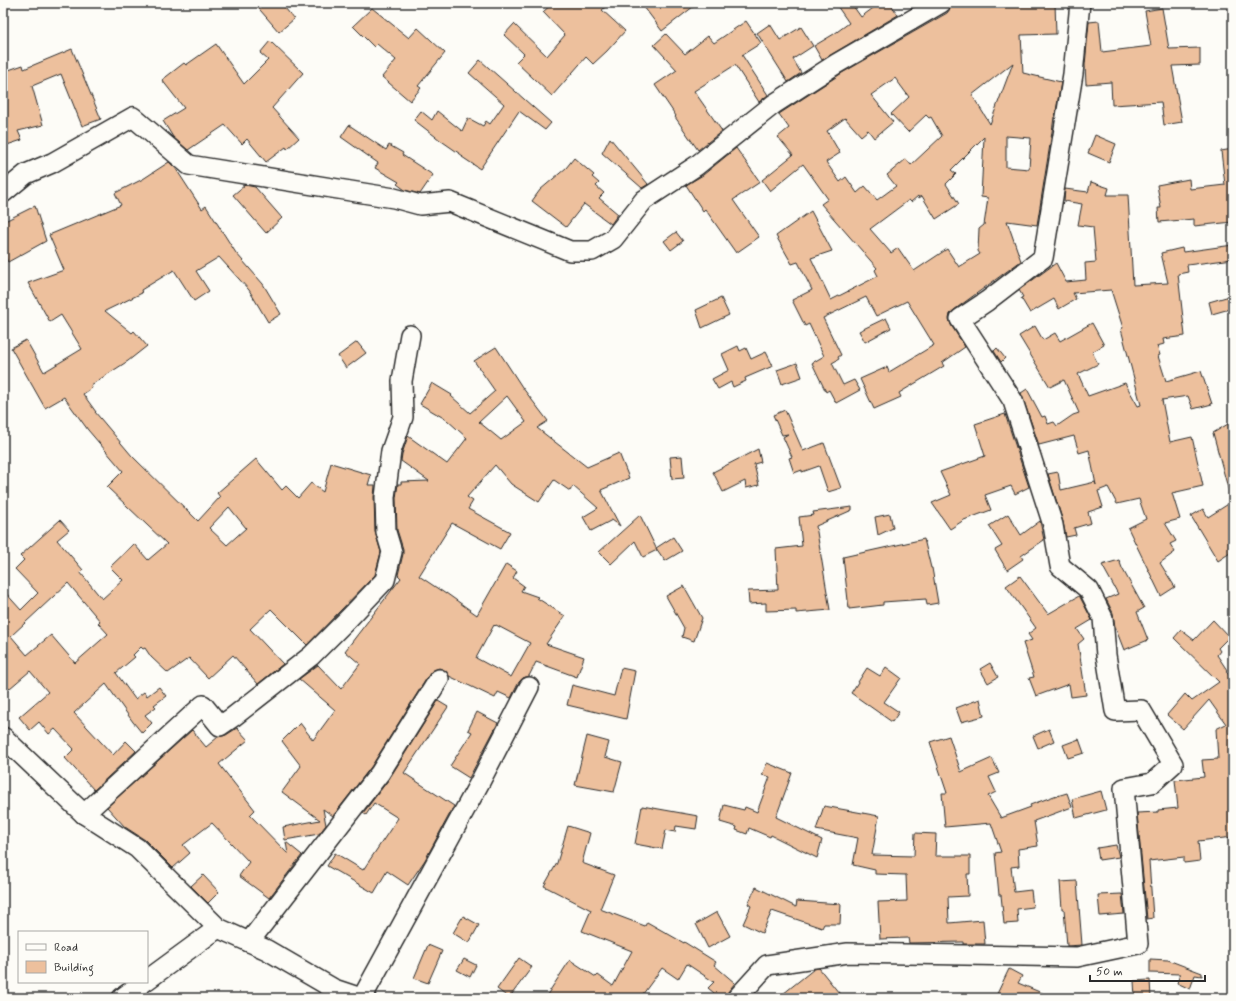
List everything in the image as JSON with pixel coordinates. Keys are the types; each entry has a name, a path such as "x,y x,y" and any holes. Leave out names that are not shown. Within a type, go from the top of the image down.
{"street":[{"path":"3,194 26,174 52,163 134,118 189,165 394,198 420,205 450,202 570,251 592,251 613,239 644,200 696,166 774,104 836,64 941,3"},
{"path":"737,998 767,964 848,953 1077,957 1138,944 1124,788 1152,784 1173,764 1141,710 1115,711 1106,656 1103,618 1089,590 1060,566 1053,525 1013,401 960,319 987,301 1043,258 1073,74 1080,3"},
{"path":"84,814 203,705 220,726 239,712 311,656 385,580 392,552 386,532 385,497 391,451 403,416 402,381 410,335"},
{"path":"249,942 380,773 439,679"},
{"path":"3,737 84,814 137,848 218,928 267,950 334,989 361,998 480,782 529,688"},
{"path":"148,979 218,928"},
{"path":"122,998 143,983"}],"building":[{"path":"254,3 281,3 294,19 279,32"},
{"path":"553,3 610,3 602,10 625,31 593,64 586,57 552,96 516,62 524,54 504,35 514,24 547,56 565,35 543,12"},
{"path":"641,3 698,3 662,31"},
{"path":"835,3 851,3 861,17 880,3 890,3 898,15 822,60 814,46 849,23"},
{"path":"955,3 1002,3 1003,6 1033,5 1033,3 1055,3 1056,34 1021,35 1023,73 1061,82 1037,225 1007,221 1021,261 950,314 949,319 951,325 965,347 942,363 944,366 899,393 901,397 874,409 860,379 887,367 889,372 934,345 907,301 876,316 866,297 823,318 841,355 838,357 839,359 832,363 843,385 854,380 860,390 836,403 829,390 826,392 812,363 824,356 809,324 805,326 792,300 812,290 798,262 792,264 776,236 811,211 832,251 811,258 831,300 878,276 875,270 877,268 821,204 828,199 803,164 770,191 762,180 793,155 778,137 789,128 779,114 842,73 947,13 951,5","holes":["1013,63 990,124 972,95","895,78 909,97 891,114 908,132 926,115 929,118 931,117 942,136 911,165 906,159 887,175 896,186 877,200 865,186 857,193 846,177 840,182 826,162 840,153 827,131 845,118 861,136 868,130 874,138 893,122 871,95","1006,136 1031,138 1029,169 1006,167","984,137 981,197 988,198 984,225 979,229 978,251 980,254 959,267 947,249 914,271 898,248 891,253 870,229 909,200 911,202 918,196 919,198 922,196 936,219 959,204 946,184 956,174 951,170"]},
{"path":"372,8 409,38 418,28 445,53 418,86 421,88 410,101 382,77 396,60 377,44 374,47 353,26"},
{"path":"1162,8 1169,49 1200,48 1200,65 1172,66 1182,122 1164,125 1161,102 1112,105 1111,82 1086,84 1085,65 1089,22 1099,21 1102,52 1151,46 1145,11"},
{"path":"746,21 761,43 742,55 768,95 759,102 735,65 694,91 722,131 698,150 655,85 677,70 654,45 666,34 685,54 708,36 714,43"},
{"path":"770,24 780,40 801,27 813,46 793,59 801,73 788,82 757,33"},
{"path":"270,41 303,73 272,108 299,138 287,149 286,147 266,162 247,139 242,144 225,125 188,150 173,137 163,121 184,108 162,80 184,63 186,65 216,44 244,84 268,60 260,53"},
{"path":"72,49 101,119 82,126 61,74 32,86 43,125 18,131 22,140 7,145 3,134 3,72 23,65 24,69"},
{"path":"480,60 551,123 545,130 519,111 480,169 414,120 421,111 432,120 437,111 462,131 468,118 483,126 486,121 490,124 504,104 469,73"},
{"path":"349,125 386,150 389,145 403,153 402,155 433,175 420,194 405,190 397,184 399,182 375,168 378,163 341,137"},
{"path":"1095,135 1116,144 1109,162 1088,153"},
{"path":"610,138 648,184 647,185 642,188 602,153"},
{"path":"736,148 760,182 733,200 759,237 736,253 705,209 703,211 686,185 703,175"},
{"path":"1233,149 1233,222 1194,226 1194,219 1159,222 1158,208 1161,208 1157,185 1189,179 1190,189 1225,185 1221,151"},
{"path":"574,158 594,175 592,177 599,183 596,186 604,193 599,198 618,214 611,224 584,204 566,227 532,201 540,190 566,168"},
{"path":"169,162 176,169 202,209 206,206 236,253 263,284 281,314 268,322 249,290 219,257 196,271 209,291 194,301 174,270 141,290 142,293 105,311 132,333 134,331 147,346 128,361 91,385 92,388 83,394 95,412 132,456 198,521 220,497 217,493 256,459 282,490 286,486 298,498 311,483 323,492 331,463 371,475 368,485 375,485 375,532 381,552 375,575 307,645 271,609 250,629 283,664 258,684 233,655 208,678 189,658 168,673 151,657 145,648 143,649 141,647 133,655 135,657 116,673 135,699 144,692 147,696 159,687 166,696 154,705 156,707 145,715 152,723 142,733 106,684 74,713 113,755 126,741 136,751 94,790 65,758 74,749 55,729 49,734 39,722 30,730 19,717 48,692 30,671 3,694 3,590 21,610 38,593 15,569 24,560 20,556 60,520 69,530 57,540 83,570 80,572 102,599 123,580 110,567 134,544 148,560 167,544 107,487 123,471 88,430 64,397 45,408 11,348 26,340 44,372 82,349 61,315 50,322 28,283 64,270 49,235 121,205 115,193 143,179","holes":["229,507 246,528 227,545 209,528","68,583 100,621 98,623 108,634 75,663 51,635 27,655 11,636"]},
{"path":"1091,182 1109,188 1107,195 1128,195 1133,285 1168,283 1161,253 1182,248 1183,252 1233,245 1233,259 1187,265 1188,272 1178,274 1185,336 1163,339 1164,344 1157,346 1160,355 1158,356 1166,381 1201,371 1212,404 1193,409 1188,396 1162,400 1170,442 1192,437 1203,486 1172,493 1180,519 1165,523 1176,541 1170,544 1175,552 1160,563 1175,587 1161,596 1128,528 1146,519 1139,499 1117,504 1108,487 1098,491 1103,507 1088,512 1091,523 1074,528 1076,535 1066,537 1063,522 1048,474 1058,472 1061,490 1095,482 1096,485 1089,450 1079,453 1074,436 1039,445 1021,393 1027,389 1042,417 1045,416 1048,424 1054,422 1057,426 1073,415 1079,413 1064,380 1050,387 1019,336 1035,326 1043,340 1055,333 1060,341 1092,323 1104,345 1092,352 1098,364 1078,374 1088,396 1125,383 1138,406 1141,405 1121,329 1123,328 1111,290 1073,293 1076,299 1059,309 1054,299 1030,313 1021,298 1023,297 1019,290 1056,263 1066,282 1086,280 1085,263 1096,262 1093,227 1078,225 1082,204 1064,201 1065,189 1088,192"},
{"path":"245,185 255,187 282,218 266,233 233,195"},
{"path":"35,206 46,241 8,262 3,253 3,222"},
{"path":"676,232 683,241 671,250 664,241"},
{"path":"1233,295 1233,308 1212,314 1209,302"},
{"path":"721,298 729,315 702,328 696,310"},
{"path":"886,318 891,328 865,342 859,331"},
{"path":"357,342 366,353 346,368 338,356"},
{"path":"738,346 740,351 746,348 751,359 766,352 773,366 745,378 746,381 733,387 731,382 718,389 712,379 729,370 722,354"},
{"path":"496,347 522,387 548,421 537,428 587,467 619,453 629,478 601,490 620,526 612,520 591,531 583,517 598,508 573,486 570,491 554,480 539,502 511,484 495,465 467,497 473,501 468,509 510,532 500,549 452,523 419,576 477,615 506,564 517,571 513,578 524,586 521,591 538,597 537,598 565,616 546,644 584,657 577,677 536,662 529,676 523,678 519,682 511,698 498,692 495,698 449,676 444,670 439,668 434,670 430,673 371,767 333,816 323,809 326,825 319,834 285,840 283,827 320,820 282,792 301,766 282,741 300,723 313,740 335,710 299,679 318,665 341,689 360,664 345,651 401,578 398,575 403,549 397,530 396,498 398,484 401,484 401,482 429,481 401,461 408,436 447,464 467,438 447,420 420,404 432,383 452,395 451,396 470,413 495,391 474,361","holes":["507,396 526,422 501,440 479,422","494,625 530,643 511,677 476,658"]},
{"path":"997,348 1005,358 1001,362 994,351"},
{"path":"797,363 802,377 782,384 777,370"},
{"path":"785,410 803,451 824,443 841,488 828,492 819,466 794,473 789,458 792,457 783,437 788,434 782,435 773,415"},
{"path":"1005,414 1029,487 1015,494 1011,486 985,495 991,510 964,520 950,529 932,503 951,495 940,472 985,456 975,424"},
{"path":"1233,421 1233,492 1229,492 1213,433"},
{"path":"758,449 761,462 754,464 759,485 746,488 745,481 723,492 713,472"},
{"path":"682,456 684,478 672,479 670,457"},
{"path":"1233,501 1233,551 1218,561 1191,516 1203,509 1208,517"},
{"path":"852,507 852,510 816,526 830,610 796,613 796,610 766,611 766,603 749,604 748,591 778,590 776,549 802,546 799,517 814,515 813,512"},
{"path":"890,514 893,528 878,535 875,517"},
{"path":"1008,514 1021,535 1040,521 1044,540 1021,556 1023,559 1007,570 995,550 1002,546 989,526"},
{"path":"640,515 657,550 643,557 635,541 611,564 599,552"},
{"path":"673,537 682,551 665,561 656,548"},
{"path":"924,539 932,568 938,603 927,605 926,599 883,602 883,605 849,609 843,557"},
{"path":"1119,560 1144,608 1137,612 1148,640 1124,650 1115,627 1113,613 1106,599 1118,594 1102,565"},
{"path":"1020,576 1048,614 1079,596 1080,597 1092,620 1077,629 1084,639 1078,644 1086,695 1071,697 1069,684 1036,696 1029,678 1034,677 1023,643 1032,640 1028,634 1036,628 1006,586"},
{"path":"684,586 702,618 694,641 682,637 684,628 666,596"},
{"path":"1213,620 1229,637 1218,648 1220,651 1217,655 1229,675 1233,672 1233,837 1198,841 1200,861 1184,863 1184,857 1149,861 1153,918 1147,919 1137,813 1158,812 1158,810 1178,808 1175,780 1204,777 1202,760 1218,759 1216,729 1226,724 1209,700 1183,729 1167,715 1185,694 1192,701 1219,682 1174,638 1181,630 1194,640"},
{"path":"990,663 998,677 988,683 980,669"},
{"path":"886,667 901,678 884,702 899,712 892,722 851,693 867,668 880,676"},
{"path":"621,668 635,671 626,719 567,705 572,685 614,696"},
{"path":"980,699 984,716 961,722 956,708"},
{"path":"438,701 448,707 404,773 454,806 425,860 408,885 387,871 374,893 327,866 335,853 363,870 398,818 374,803 366,815 363,813 389,779"},
{"path":"477,712 498,723 469,778 450,766 472,732 468,730"},
{"path":"237,728 248,740 219,764 255,810 250,815 288,854 286,842 302,855 269,898 239,876 249,862 212,823 183,845 190,853 173,868 145,840 125,827 107,807 192,730 206,747 218,737 226,735"},
{"path":"1049,729 1054,741 1038,748 1033,736"},
{"path":"587,736 609,742 605,757 622,762 614,792 575,785"},
{"path":"949,736 961,772 992,758 999,773 989,777 996,792 988,796 1001,818 1031,807 1030,805 1067,793 1072,807 1034,821 1038,846 1018,849 1019,866 1011,867 1014,892 1031,890 1033,907 1017,909 1018,923 1004,924 1001,895 999,895 995,853 1001,852 991,823 945,827 942,793 947,793 930,742"},
{"path":"1079,739 1084,753 1068,758 1063,745"},
{"path":"767,763 792,773 776,817 822,840 817,858 771,835 770,837 749,828 747,834 736,830 737,827 720,822 724,805 744,810 745,807 757,812 770,777 762,775"},
{"path":"1101,791 1106,810 1076,818 1072,799"},
{"path":"642,806 698,816 696,829 676,826 675,832 666,830 662,849 635,844"},
{"path":"824,806 879,816 872,855 914,856 915,833 936,834 935,856 970,856 970,874 967,874 968,896 948,897 949,923 983,920 985,944 963,944 963,942 909,943 908,938 880,939 878,902 907,901 906,875 875,874 875,870 853,865 858,838 816,830"},
{"path":"568,826 590,833 582,863 614,875 600,909 645,926 647,922 684,942 716,962 714,965 735,983 723,998 720,998 708,988 714,982 687,964 678,979 662,968 640,998 545,998 570,960 596,977 598,975 613,986 632,951 582,931 591,910 544,886 557,863"},
{"path":"1116,845 1119,857 1099,860 1097,848"},
{"path":"203,875 219,892 208,903 191,886"},
{"path":"1077,881 1082,945 1067,946 1060,882"},
{"path":"756,887 796,907 797,901 841,904 840,924 824,924 822,928 772,911 762,933 743,924 751,906 748,904"},
{"path":"1122,894 1124,914 1100,916 1098,895"},
{"path":"717,912 730,936 708,948 696,924"},
{"path":"463,916 479,925 469,943 453,933"},
{"path":"428,945 442,951 428,983 414,978"},
{"path":"519,958 532,967 509,998 497,989"},
{"path":"464,959 476,965 470,977 457,970"},
{"path":"1150,959 1168,960 1202,973 1202,976 1195,975 1190,989 1177,983 1180,974 1150,973"},
{"path":"819,968 843,998 778,998 814,969"},
{"path":"1009,969 1022,976 1018,983 1054,998 995,998"},
{"path":"1150,980 1151,998 1135,998 1134,981"}]}
